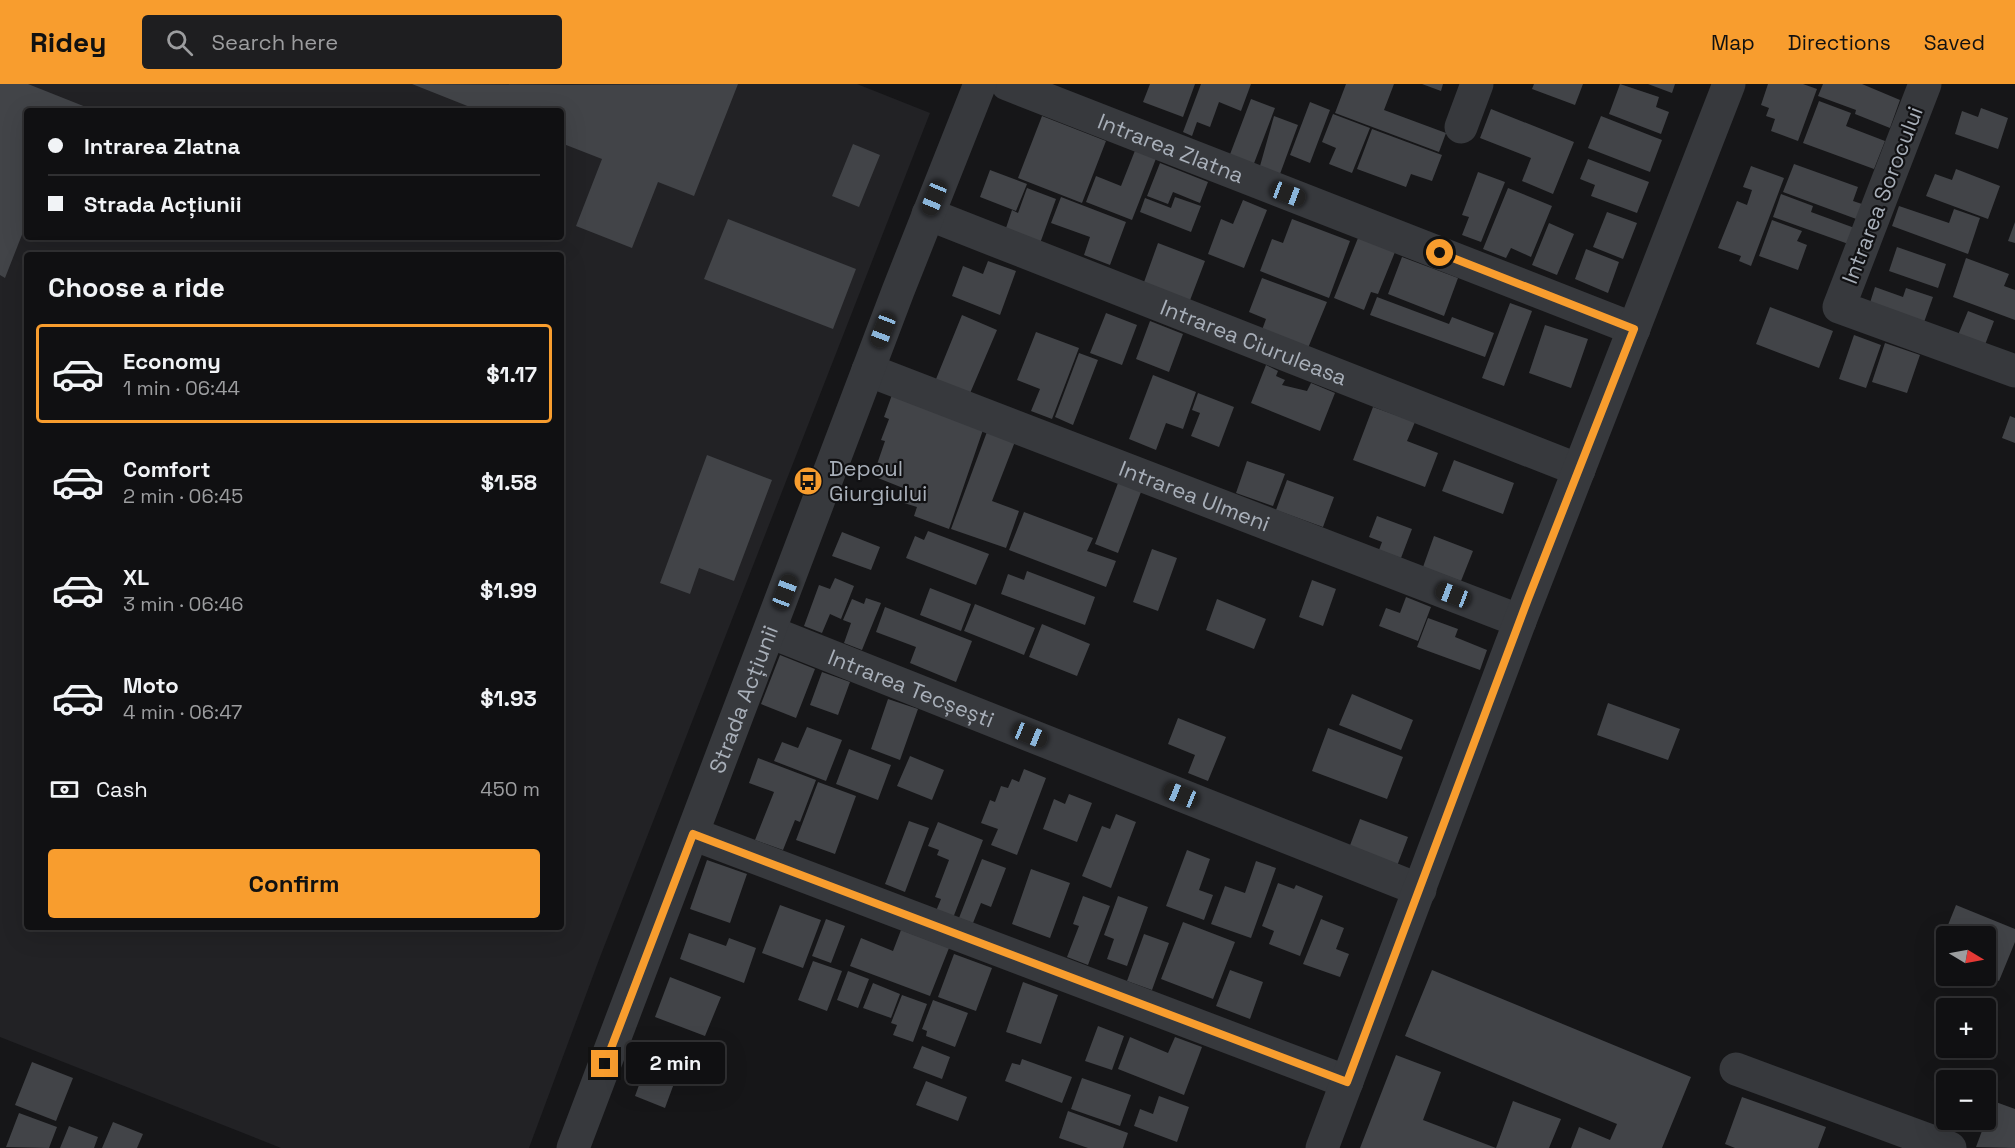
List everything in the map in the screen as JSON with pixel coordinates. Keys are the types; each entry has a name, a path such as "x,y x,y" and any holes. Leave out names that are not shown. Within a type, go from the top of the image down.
{"street":[{"name":"Strada Acțiunii","path":"573,1148 868,370 980,84"},
{"name":"Intrarea Zlatna","path":"1008,84 1634,329"},
{"path":"1461,127 1477,84"},
{"path":"1322,1148 1520,621 1729,84"},
{"name":"Intrarea Sorocului","path":"1924,84 1839,306 2015,371"},
{"name":"Intrarea Ciuruleasa","path":"928,214 1579,470"},
{"name":"Intrarea Ulmeni","path":"868,370 1520,621"},
{"name":"Intrarea Tecșești","path":"770,632 1420,890"},
{"path":"693,834 1347,1082"},
{"path":"1736,1070 1950,1148"}],"shaded area":[{"path":"0,84 857,84 930,113 600,957 529,1148 281,1148 0,1037"}],"building":[{"path":"0,84 28,84 88,108 24,108 24,230 5,278 0,275"},
{"path":"412,84 738,84 694,196 658,182 632,248 576,226 602,159 564,144 564,108 472,108"},
{"path":"1150,84 1195,84 1183,117 1143,102"},
{"path":"1201,84 1251,84 1241,111 1219,102 1210,127 1197,122 1192,136 1183,132"},
{"path":"1346,84 1394,84 1384,110 1446,133 1439,152 1335,113"},
{"path":"1422,84 1443,84 1441,91"},
{"path":"1534,84 1583,84 1575,105 1532,89"},
{"path":"1620,84 1659,97 1656,107 1669,112 1661,134 1609,114"},
{"path":"1648,84 1675,84 1672,93"},
{"path":"1768,84 1803,84 1817,89 1798,141 1771,131 1775,119 1766,116 1769,108 1761,105"},
{"path":"1823,84 1862,84 1900,100 1890,128 1855,114 1856,110 1818,96"},
{"path":"1251,99 1275,108 1253,166 1229,157"},
{"path":"1819,101 1851,113 1846,126 1885,141 1874,169 1803,143"},
{"path":"1310,102 1330,110 1310,163 1290,155"},
{"path":"1981,108 2008,118 1998,149 1955,134 1962,111 1978,117"},
{"path":"1491,109 1574,142 1553,194 1522,181 1531,158 1480,138"},
{"path":"1333,114 1370,128 1352,173 1329,164 1336,148 1322,142"},
{"path":"1042,116 1106,141 1082,203 1018,178"},
{"path":"1274,116 1298,125 1280,174 1260,166"},
{"path":"1601,116 1662,140 1650,172 1588,148"},
{"path":"1372,129 1442,155 1432,181 1411,174 1406,187 1357,169"},
{"path":"853,144 880,155 859,207 832,196"},
{"path":"1136,148 1157,156 1132,220 1086,202 1096,176 1121,186"},
{"path":"1588,159 1649,182 1637,213 1591,196 1595,185 1580,179"},
{"path":"1160,163 1208,182 1200,203 1173,192 1168,204 1147,196"},
{"path":"1794,164 1858,187 1853,201 1865,205 1859,220 1783,192"},
{"path":"1751,166 1784,178 1751,266 1739,261 1741,256 1718,248 1737,201 1747,205 1752,190 1743,187"},
{"path":"1956,169 2000,186 1988,219 1926,196 1935,174 1952,180"},
{"path":"990,170 1027,184 1016,211 980,197"},
{"path":"1478,172 1505,182 1481,242 1462,235 1469,217 1462,215"},
{"path":"1027,188 1056,199 1038,249 1003,237 1012,210 1018,213"},
{"path":"1508,188 1552,206 1531,257 1511,248 1506,258 1483,249"},
{"path":"1781,194 1813,206 1811,212 1860,230 1854,246 1773,217"},
{"path":"1061,197 1126,222 1110,265 1084,255 1090,237 1051,223"},
{"path":"1175,197 1201,206 1191,232 1140,212 1145,198 1171,208"},
{"path":"1243,200 1267,210 1244,268 1208,254 1221,219 1233,224"},
{"path":"1899,206 1949,223 1954,209 1980,218 1968,254 1892,226"},
{"path":"1607,212 1637,223 1623,259 1593,247"},
{"path":"728,219 856,269 833,329 704,279"},
{"path":"1292,219 1350,241 1329,298 1260,271 1272,239 1283,243"},
{"path":"1772,220 1802,231 1797,241 1807,245 1798,270 1759,256"},
{"path":"2015,222 2015,243 2008,241"},
{"path":"1549,223 1574,234 1557,275 1532,265"},
{"path":"1358,238 1395,252 1378,294 1371,292 1364,310 1334,298"},
{"path":"1158,243 1205,261 1189,303 1143,285"},
{"path":"1897,247 1946,264 1938,288 1889,271"},
{"path":"1586,249 1619,262 1608,293 1575,279"},
{"path":"1402,257 1458,278 1444,316 1388,294"},
{"path":"1966,258 2009,274 2004,286 2015,290 2015,320 1953,297"},
{"path":"988,261 1016,271 1000,315 952,296 963,266 983,274"},
{"path":"1262,278 1327,302 1308,348 1262,330 1266,319 1249,312"},
{"path":"1875,287 1903,297 1906,288 1933,297 1922,328 1868,309"},
{"path":"1377,297 1449,324 1452,317 1494,333 1485,357 1370,315"},
{"path":"1510,303 1532,311 1504,386 1482,378"},
{"path":"1770,307 1833,331 1819,368 1756,344"},
{"path":"1968,311 1994,321 1983,350 1956,340"},
{"path":"1106,313 1137,325 1122,365 1090,353"},
{"path":"962,315 997,330 968,398 934,384"},
{"path":"1150,321 1183,334 1169,372 1136,359"},
{"path":"1545,325 1588,339 1571,388 1529,373"},
{"path":"1036,332 1079,348 1052,419 1031,411 1040,389 1017,380"},
{"path":"1854,335 1881,345 1866,388 1839,379"},
{"path":"1885,343 1920,355 1907,393 1872,382"},
{"path":"1079,353 1098,360 1073,425 1055,417"},
{"path":"1266,365 1278,371 1276,376 1285,380 1282,385 1307,391 1311,383 1335,393 1320,431 1251,403"},
{"path":"1153,375 1196,392 1183,429 1166,423 1156,450 1129,439"},
{"path":"893,392 984,427 949,529 914,516 917,507 904,503 908,490 873,476 885,441 881,440 889,419 884,417"},
{"path":"1198,393 1234,407 1219,447 1191,436 1200,413 1192,410"},
{"path":"1373,407 1415,422 1407,441 1438,453 1425,487 1353,460"},
{"path":"2010,416 2015,418 2015,443 2002,438"},
{"path":"988,429 1016,439 992,501 1019,511 1006,548 951,529"},
{"path":"707,455 772,480 734,581 699,568 690,594 660,583"},
{"path":"1454,460 1514,483 1503,514 1442,491"},
{"path":"1247,461 1285,474 1273,506 1236,493"},
{"path":"1287,480 1334,497 1323,527 1276,510"},
{"path":"1118,483 1141,492 1118,553 1095,544"},
{"path":"1024,512 1093,538 1087,551 1116,561 1106,587 1009,550"},
{"path":"1377,516 1412,529 1401,558 1379,550 1382,542 1369,537"},
{"path":"928,531 989,554 976,585 906,558 915,536 924,540"},
{"path":"842,532 880,547 871,570 832,556"},
{"path":"1434,536 1473,551 1461,581 1423,567"},
{"path":"1152,549 1177,558 1158,611 1133,602"},
{"path":"1027,571 1095,597 1085,625 1001,594 1008,574 1024,580"},
{"path":"835,578 854,586 841,619 830,614 822,633 804,626 819,585 830,589"},
{"path":"1312,580 1336,589 1323,626 1299,617"},
{"path":"930,588 971,604 961,631 920,615"},
{"path":"1406,597 1431,607 1418,641 1379,626 1386,608 1400,613"},
{"path":"866,598 881,603 862,650 844,643 851,623 843,620 852,599 864,604"},
{"path":"1217,599 1266,619 1254,649 1206,630"},
{"path":"975,604 1035,628 1024,655 964,631"},
{"path":"885,607 972,641 956,682 910,663 916,647 876,632"},
{"path":"1428,618 1458,629 1455,637 1487,650 1480,670 1417,647"},
{"path":"1042,624 1090,644 1077,676 1029,657"},
{"path":"780,655 815,669 796,718 761,704"},
{"path":"822,672 850,682 838,715 810,705"},
{"path":"1352,694 1413,720 1401,750 1339,725"},
{"path":"888,699 918,709 900,760 871,749"},
{"path":"1608,703 1680,729 1668,760 1597,735"},
{"path":"1178,718 1226,737 1208,781 1188,773 1195,755 1168,744"},
{"path":"807,727 842,740 826,781 774,761 782,742 798,748"},
{"path":"1328,728 1403,757 1387,799 1312,771"},
{"path":"849,749 891,765 878,800 836,784"},
{"path":"910,756 944,770 932,800 897,786"},
{"path":"758,758 816,780 800,822 795,820 783,850 755,840 774,792 749,783"},
{"path":"1024,769 1046,778 1017,855 991,845 998,829 981,823 990,800 995,802 1001,786 1008,788 1012,779 1019,782"},
{"path":"818,782 856,796 835,854 796,840"},
{"path":"1069,794 1092,803 1077,842 1043,829 1054,799 1065,804"},
{"path":"1116,814 1136,822 1111,888 1082,876 1102,826 1110,829"},
{"path":"1360,819 1408,837 1397,866 1349,848"},
{"path":"909,821 929,828 905,892 885,884"},
{"path":"938,822 983,840 953,918 936,911 941,899 935,897 949,860 937,855 939,850 928,846"},
{"path":"1187,850 1210,859 1199,890 1213,895 1204,920 1166,906"},
{"path":"982,859 1006,868 991,907 981,903 973,923 959,918"},
{"path":"707,860 747,874 730,923 690,909"},
{"path":"1256,861 1276,868 1251,938 1211,924 1225,886 1245,893"},
{"path":"1031,869 1070,883 1050,938 1012,924"},
{"path":"1278,883 1294,889 1296,885 1323,896 1300,956 1269,944 1274,931 1262,926"},
{"path":"1083,896 1110,906 1088,965 1067,957 1079,926 1073,924"},
{"path":"1118,896 1148,907 1127,966 1107,959 1114,939 1104,935"},
{"path":"780,905 821,920 803,968 762,953"},
{"path":"1956,905 2015,929 2015,942 1999,981 1996,980 1996,926 1948,926"},
{"path":"826,919 845,926 831,963 812,956"},
{"path":"1321,919 1344,928 1336,949 1349,954 1340,977 1303,964"},
{"path":"1183,922 1235,942 1213,999 1161,979"},
{"path":"901,930 949,948 930,996 850,966 861,938 893,951"},
{"path":"689,933 726,946 729,938 756,948 744,983 680,959"},
{"path":"1144,934 1169,943 1152,990 1127,981"},
{"path":"954,954 992,968 976,1011 938,997"},
{"path":"813,961 842,971 827,1011 798,1000"},
{"path":"1230,970 1263,982 1250,1019 1216,1006"},
{"path":"1432,970 1691,1077 1662,1148 1571,1148 1579,1127 1610,1140 1617,1124 1405,1036"},
{"path":"848,971 869,979 858,1008 837,1000"},
{"path":"670,977 721,997 705,1036 655,1017"},
{"path":"1023,982 1058,995 1041,1044 1006,1032"},
{"path":"873,983 900,994 891,1018 863,1008"},
{"path":"902,995 927,1004 913,1042 893,1035 897,1025 891,1023"},
{"path":"933,1000 968,1013 955,1047 926,1036 927,1031 922,1029"},
{"path":"1098,1026 1124,1036 1112,1070 1085,1061"},
{"path":"1130,1037 1168,1053 1175,1037 1202,1047 1184,1095 1118,1069"},
{"path":"922,1046 950,1057 942,1079 913,1068"},
{"path":"1396,1055 1441,1072 1423,1120 1496,1148 1360,1148"},
{"path":"1022,1059 1072,1077 1062,1103 1005,1081 1012,1063 1020,1065"},
{"path":"32,1062 73,1078 56,1121 15,1105"},
{"path":"646,1066 676,1078 665,1108 635,1096"},
{"path":"1082,1078 1131,1095 1120,1126 1071,1109"},
{"path":"926,1081 967,1097 958,1121 916,1105"},
{"path":"1159,1096 1189,1107 1177,1142 1134,1126 1140,1109 1153,1114"},
{"path":"1742,1097 1826,1127 1818,1148 1735,1148 1725,1144"},
{"path":"1513,1101 1561,1119 1549,1148 1496,1148"},
{"path":"1996,1102 2015,1109 2015,1148 1976,1147 1982,1130 1996,1130"},
{"path":"1068,1111 1128,1133 1123,1148 1088,1148 1059,1138"},
{"path":"19,1113 57,1127 49,1148 6,1147"},
{"path":"113,1122 143,1134 137,1148 102,1148"},
{"path":"69,1126 98,1137 94,1148 60,1148"}],"place":[{"name":"Depoul Giurgiului","path":"808,481"}],"route":[{"path":"605,1064 693,834 1347,1082 1528,599 1634,329 1440,253"}]}
